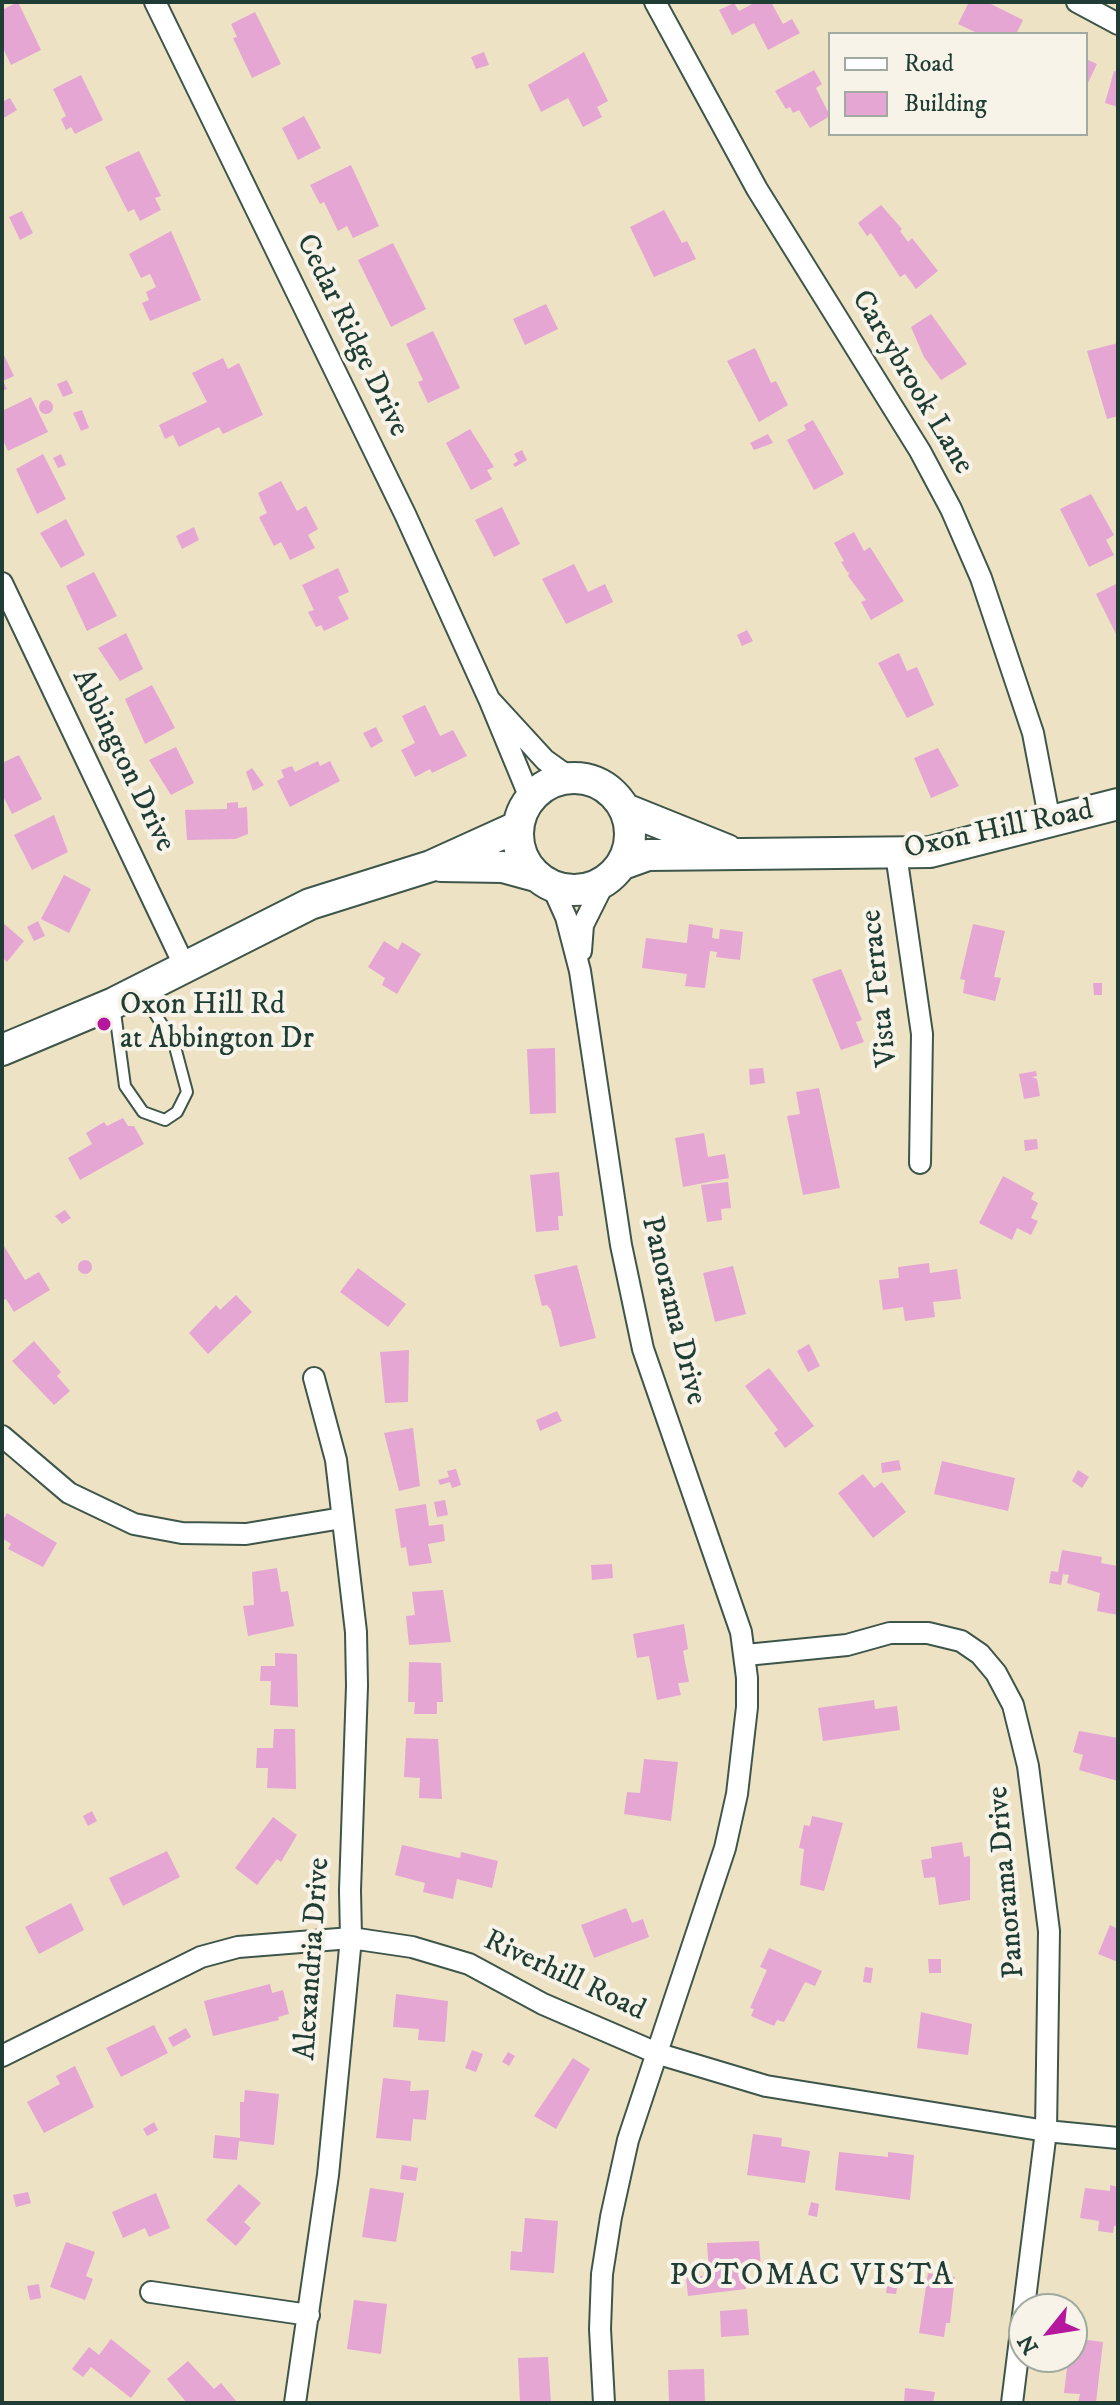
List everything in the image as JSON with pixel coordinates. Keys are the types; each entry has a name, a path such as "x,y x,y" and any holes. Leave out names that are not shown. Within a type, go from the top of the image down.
{"main road":[{"path":"431,866 503,867 544,881 587,890 613,873 631,837 625,809 612,791 592,780 569,777 541,787 530,798 517,827 518,845 525,862 544,881"},
{"name":"Oxon Hill Road","path":"613,873 648,855 930,852 1118,804"},
{"name":"Oxon Hill Road","path":"625,809 736,855"},
{"path":"2,1050 127,997 310,904 431,866 517,827"}],"street":[{"name":"Cedar Ridge Drive","path":"155,2 405,514 530,798"},
{"name":"Careybrook Lane","path":"655,2 757,189 920,451 951,509 981,578 1033,733 1050,822"},
{"path":"1077,2 1118,24"},
{"name":"Abbington Drive","path":"2,583 185,967"},
{"name":"Cedar Ridge Drive","path":"489,699 545,760 569,777"},
{"name":"Vista Terrace","path":"896,854 922,1034 920,1163"},
{"name":"Panorama Drive","path":"580,971 583,925 613,873"},
{"name":"Panorama Drive","path":"544,881 566,917 580,971 621,1245 643,1349 722,1574 746,1655 747,1707 737,1794 706,1916 628,2140 611,2217 602,2274 600,2329 604,2403"},
{"name":"Alexandria Drive","path":"295,2403 328,2175 351,1938 356,1632 332,1440 314,1378"},
{"path":"2,1436 69,1493 121,1519 162,1531 246,1534 342,1518"},
{"name":"Panorama Drive","path":"746,1655 847,1645 890,1633 928,1633 961,1641 980,1654 996,1673 1013,1705 1022,1737 1049,1931 1046,2131 1012,2403"},
{"name":"Riverhill Road","path":"2,2056 201,1957 238,1947 351,1938 421,1949 469,1964 543,2004 659,2054 766,2086 1046,2131 1118,2138"},
{"path":"151,2292 309,2315"}],"lane":[{"path":"127,997 174,1043 187,1092 177,1112 165,1120 143,1112 125,1086 127,997"}],"building":[{"path":"18,2 41,50 11,65 2,46 2,10"},
{"path":"756,2 771,2 783,24 792,19 800,33 768,50 754,23 732,35 719,10 734,3 739,11"},
{"path":"969,2 987,2 1023,20 1017,32 975,32 958,24"},
{"path":"255,12 281,64 252,78 233,38 237,37 231,24"},
{"path":"484,52 489,65 476,69 471,57"},
{"path":"584,52 608,101 597,107 602,117 583,127 568,98 541,112 528,85"},
{"path":"1088,60 1097,64 1088,83"},
{"path":"814,70 822,84 816,88 828,117 810,128 799,110 793,113 790,107 786,109 775,91"},
{"path":"1114,71 1118,72 1118,107 1105,103"},
{"path":"81,75 103,120 75,134 71,127 66,130 61,119 66,116 53,89"},
{"path":"10,98 17,110 2,119 2,102"},
{"path":"304,116 321,148 298,160 282,128"},
{"path":"139,151 161,196 155,198 161,210 140,221 134,209 128,212 105,167"},
{"path":"351,165 379,226 353,238 347,226 338,231 324,202 320,204 310,185"},
{"path":"881,205 902,229 900,231 908,242 912,238 938,271 916,289 905,274 900,277 871,233 867,236 858,223"},
{"path":"664,210 682,243 687,241 696,259 654,277 630,227"},
{"path":"22,211 33,233 20,240 9,217"},
{"path":"171,231 201,300 150,321 142,303 149,300 146,292 156,287 150,274 141,278 129,254"},
{"path":"393,243 426,309 391,327 358,260"},
{"path":"546,304 558,329 525,345 513,319"},
{"path":"931,314 967,364 941,380 924,357 911,327"},
{"path":"433,331 460,388 428,403 418,382 423,380 406,344"},
{"path":"1118,343 1118,416 1107,419 1087,351"},
{"path":"755,348 771,383 776,381 788,405 759,422 727,361"},
{"path":"2,351 14,376 3,381 7,389 2,391"},
{"path":"223,358 228,369 239,363 263,415 223,434 219,427 179,447 173,435 165,439 159,425 207,402 192,373"},
{"path":"67,380 73,393 63,397 57,384"},
{"path":"31,397 48,432 8,451 2,438 2,411"},
{"path":"46,400 53,407 46,414 39,407"},
{"path":"82,410 89,428 81,431 73,413"},
{"path":"813,420 844,474 814,490 787,440 806,430 804,425"},
{"path":"470,429 494,467 487,470 492,479 471,490 446,443"},
{"path":"768,434 773,443 754,450 750,443"},
{"path":"522,450 527,460 515,467 513,464 518,461 514,454"},
{"path":"43,454 66,499 37,514 16,469"},
{"path":"61,454 66,465 58,468 53,458"},
{"path":"281,481 297,511 306,506 318,529 308,535 315,548 290,560 281,542 274,546 259,517 267,513 258,493"},
{"path":"1091,494 1114,535 1106,540 1114,555 1089,567 1060,509"},
{"path":"502,507 520,544 494,557 475,520"},
{"path":"66,519 85,555 61,568 40,533"},
{"path":"194,527 199,540 182,549 176,536"},
{"path":"854,532 864,551 870,547 904,601 871,620 861,602 866,600 848,576 850,571 848,573 841,562 844,561 834,543"},
{"path":"574,564 588,592 605,584 613,602 566,624 542,579"},
{"path":"338,568 349,592 338,597 349,619 324,631 321,625 316,627 308,612 314,610 302,585"},
{"path":"94,572 117,616 87,631 66,586"},
{"path":"1118,583 1118,638 1096,594"},
{"path":"747,630 753,641 742,646 737,635"},
{"path":"126,633 143,669 120,681 98,648"},
{"path":"899,653 907,671 917,667 934,705 907,718 878,663"},
{"path":"152,685 175,728 145,744 125,699"},
{"path":"425,705 440,736 453,730 467,756 432,773 430,769 415,777 401,750 415,743 402,716"},
{"path":"376,727 383,741 371,748 363,733"},
{"path":"176,747 194,783 171,795 149,760"},
{"path":"938,748 959,786 931,798 914,758"},
{"path":"19,755 42,799 12,814 2,794 2,763"},
{"path":"318,761 320,766 330,761 340,781 290,807 277,781 284,777 281,770 292,766 295,772"},
{"path":"252,768 264,785 253,791 246,772"},
{"path":"238,802 238,808 247,807 248,834 235,839 187,840 185,810 227,809 227,803"},
{"path":"54,815 68,852 32,870 14,835"},
{"path":"64,875 91,889 69,933 41,919"},
{"path":"38,921 45,936 34,941 27,927"},
{"path":"2,922 24,941 7,962 2,957"},
{"path":"689,924 713,928 712,938 719,939 720,929 743,932 740,960 716,957 717,952 710,951 705,988 685,986 687,974 642,968 646,938 687,943"},
{"path":"973,924 1005,931 994,977 1001,978 995,1001 963,993 965,980 960,979"},
{"path":"384,941 398,950 402,942 421,954 397,994 382,985 385,978 368,967"},
{"path":"841,969 862,1020 856,1022 864,1042 841,1050 812,979"},
{"path":"1093,983 1102,983 1102,995 1094,995"},
{"path":"555,1048 556,1113 530,1114 527,1049"},
{"path":"763,1068 765,1083 750,1085 749,1069"},
{"path":"1036,1071 1037,1076 1032,1077 1037,1079 1040,1096 1024,1099 1019,1074"},
{"path":"819,1088 840,1188 803,1195 787,1116 800,1114 796,1092"},
{"path":"123,1118 128,1126 134,1126 144,1144 80,1180 68,1158 92,1144 86,1133 104,1122 107,1126"},
{"path":"704,1133 708,1157 725,1154 729,1178 683,1187 675,1138"},
{"path":"1037,1139 1038,1149 1025,1151 1024,1140"},
{"path":"559,1172 563,1216 558,1216 559,1230 536,1232 530,1175"},
{"path":"1003,1176 1034,1193 1031,1199 1038,1203 1031,1218 1038,1221 1031,1235 1017,1228 1012,1240 979,1223"},
{"path":"728,1182 731,1208 721,1209 722,1220 707,1222 701,1185"},
{"path":"65,1210 71,1218 62,1224 55,1216"},
{"path":"4,1246 25,1280 39,1272 50,1290 14,1312 6,1299 2,1301"},
{"path":"85,1260 92,1267 85,1274 78,1267"},
{"path":"929,1263 930,1273 957,1269 961,1299 933,1302 935,1317 905,1321 903,1307 883,1310 879,1280 899,1278 898,1267"},
{"path":"577,1265 596,1338 560,1347 551,1310 547,1305 542,1306 534,1275"},
{"path":"733,1266 746,1314 715,1322 703,1273"},
{"path":"358,1268 406,1304 388,1327 340,1292"},
{"path":"236,1295 252,1312 208,1354 189,1333 216,1305 220,1310"},
{"path":"34,1341 61,1372 57,1376 70,1391 54,1405 12,1361"},
{"path":"809,1344 820,1366 808,1372 797,1351"},
{"path":"409,1350 408,1402 385,1403 380,1352"},
{"path":"769,1368 814,1426 785,1448 774,1433 778,1430 745,1386"},
{"path":"557,1411 562,1421 540,1431 536,1420"},
{"path":"413,1428 420,1486 399,1491 384,1433"},
{"path":"899,1460 901,1470 882,1473 881,1463"},
{"path":"942,1461 1015,1478 1008,1511 934,1494"},
{"path":"456,1469 461,1485 452,1488 450,1482 440,1485 438,1480 449,1477 447,1471"},
{"path":"1078,1470 1089,1477 1082,1488 1072,1481"},
{"path":"863,1474 874,1488 882,1482 906,1512 873,1538 838,1493"},
{"path":"445,1500 448,1515 437,1517 434,1502"},
{"path":"426,1504 429,1526 443,1524 445,1541 428,1544 432,1563 409,1566 406,1547 401,1548 395,1509"},
{"path":"7,1513 57,1543 43,1567 8,1549 11,1544 2,1538 2,1522"},
{"path":"1062,1550 1102,1557 1101,1563 1118,1566 1118,1615 1097,1611 1100,1593 1067,1583 1069,1575 1063,1574 1061,1585 1049,1583 1051,1571 1058,1572"},
{"path":"612,1564 613,1578 592,1580 591,1565"},
{"path":"277,1568 281,1592 288,1591 294,1626 248,1636 243,1606 254,1605 252,1572"},
{"path":"443,1590 451,1642 409,1645 406,1616 415,1615 412,1592"},
{"path":"684,1624 688,1649 683,1651 689,1682 678,1683 681,1695 657,1700 649,1656 637,1658 633,1634"},
{"path":"275,1653 297,1654 298,1707 270,1705 271,1681 260,1681 261,1666 275,1666"},
{"path":"409,1662 441,1663 443,1702 437,1702 437,1714 414,1714 415,1702 408,1702"},
{"path":"874,1700 875,1709 897,1706 900,1730 823,1741 818,1708"},
{"path":"274,1729 295,1729 296,1789 267,1788 268,1768 256,1768 257,1748 273,1748"},
{"path":"1079,1731 1118,1738 1118,1781 1079,1770 1083,1755 1073,1752"},
{"path":"406,1738 438,1739 442,1799 419,1798 420,1778 404,1777"},
{"path":"644,1759 678,1762 671,1821 624,1814 627,1792 640,1793"},
{"path":"92,1811 97,1821 88,1826 83,1816"},
{"path":"812,1816 843,1823 824,1891 800,1885 804,1849 799,1848 804,1825 810,1826"},
{"path":"273,1817 297,1835 281,1862 277,1859 257,1885 235,1868"},
{"path":"962,1842 964,1857 970,1856 970,1900 939,1905 935,1877 924,1878 921,1860 932,1858 931,1847"},
{"path":"402,1845 460,1858 461,1852 498,1861 492,1888 457,1879 453,1899 423,1892 425,1883 395,1875"},
{"path":"167,1851 180,1877 123,1906 109,1878"},
{"path":"71,1903 84,1930 39,1954 25,1927"},
{"path":"626,1908 632,1923 643,1919 649,1937 594,1958 581,1925"},
{"path":"1110,1925 1118,1929 1118,1962 1098,1954"},
{"path":"769,1948 822,1971 815,1986 805,1982 784,2022 777,2020 774,2026 751,2016 754,2009 750,2008 767,1970 760,1967"},
{"path":"928,1959 941,1959 941,1973 929,1973"},
{"path":"865,1967 873,1968 871,1983 863,1982"},
{"path":"270,1984 272,1993 283,1990 289,2014 278,2017 279,2020 213,2036 204,2001"},
{"path":"396,1994 448,2001 445,2042 418,2040 419,2029 393,2027"},
{"path":"921,2012 972,2024 968,2055 917,2048"},
{"path":"154,2025 168,2053 121,2077 106,2048"},
{"path":"186,2028 191,2037 173,2047 168,2038"},
{"path":"472,2050 483,2054 476,2072 465,2068"},
{"path":"508,2052 515,2056 509,2066 502,2062"},
{"path":"573,2058 590,2069 556,2129 534,2116"},
{"path":"75,2066 94,2107 44,2133 27,2102 60,2084 56,2076"},
{"path":"383,2078 411,2081 410,2091 429,2090 426,2120 413,2119 411,2141 376,2138"},
{"path":"245,2090 279,2094 274,2145 239,2141 237,2160 213,2158 215,2135 240,2138 240,2102 244,2102"},
{"path":"154,2122 158,2130 147,2136 143,2129"},
{"path":"753,2134 782,2138 781,2146 810,2151 805,2183 747,2175"},
{"path":"839,2152 888,2157 888,2152 914,2155 910,2200 835,2190"},
{"path":"402,2165 418,2168 416,2181 400,2179"},
{"path":"239,2184 261,2203 244,2222 251,2228 236,2246 206,2220"},
{"path":"1110,2185 1118,2187 1118,2226 1114,2226 1113,2233 1098,2231 1099,2221 1080,2218 1085,2188 1110,2191"},
{"path":"370,2188 404,2193 396,2242 362,2237"},
{"path":"28,2192 31,2203 16,2207 13,2195"},
{"path":"156,2193 170,2228 149,2237 145,2228 123,2238 112,2212"},
{"path":"811,2202 819,2204 817,2217 808,2215"},
{"path":"525,2218 558,2221 554,2273 510,2270 511,2251 522,2252"},
{"path":"759,2241 761,2268 745,2270 746,2289 688,2296 686,2277 703,2276 703,2271 709,2271 707,2243"},
{"path":"66,2242 95,2252 86,2276 93,2279 85,2300 50,2287"},
{"path":"928,2273 955,2277 950,2323 946,2323 944,2337 919,2333"},
{"path":"888,2280 898,2282 896,2294 886,2293"},
{"path":"39,2284 41,2298 30,2300 27,2286"},
{"path":"354,2300 387,2304 381,2354 347,2349"},
{"path":"747,2309 749,2335 721,2337 720,2311"},
{"path":"111,2339 151,2371 131,2398 91,2367 83,2377 72,2369 89,2347 99,2355"},
{"path":"1088,2340 1103,2342 1096,2403 1078,2403 1080,2394 1064,2393 1066,2373 1088,2373"},
{"path":"548,2357 551,2403 520,2403 518,2358"},
{"path":"188,2361 214,2389 221,2383 236,2401 187,2403 167,2379"},
{"path":"704,2369 705,2403 669,2403 668,2370"},
{"path":"905,2388 935,2392 933,2403 904,2403"}],"place":[{"name":"Oxon Hill Rd at Abbington Dr","path":"104,1024"}],"district":[{"name":"POTOMAC VISTA","path":"812,2277"}]}
